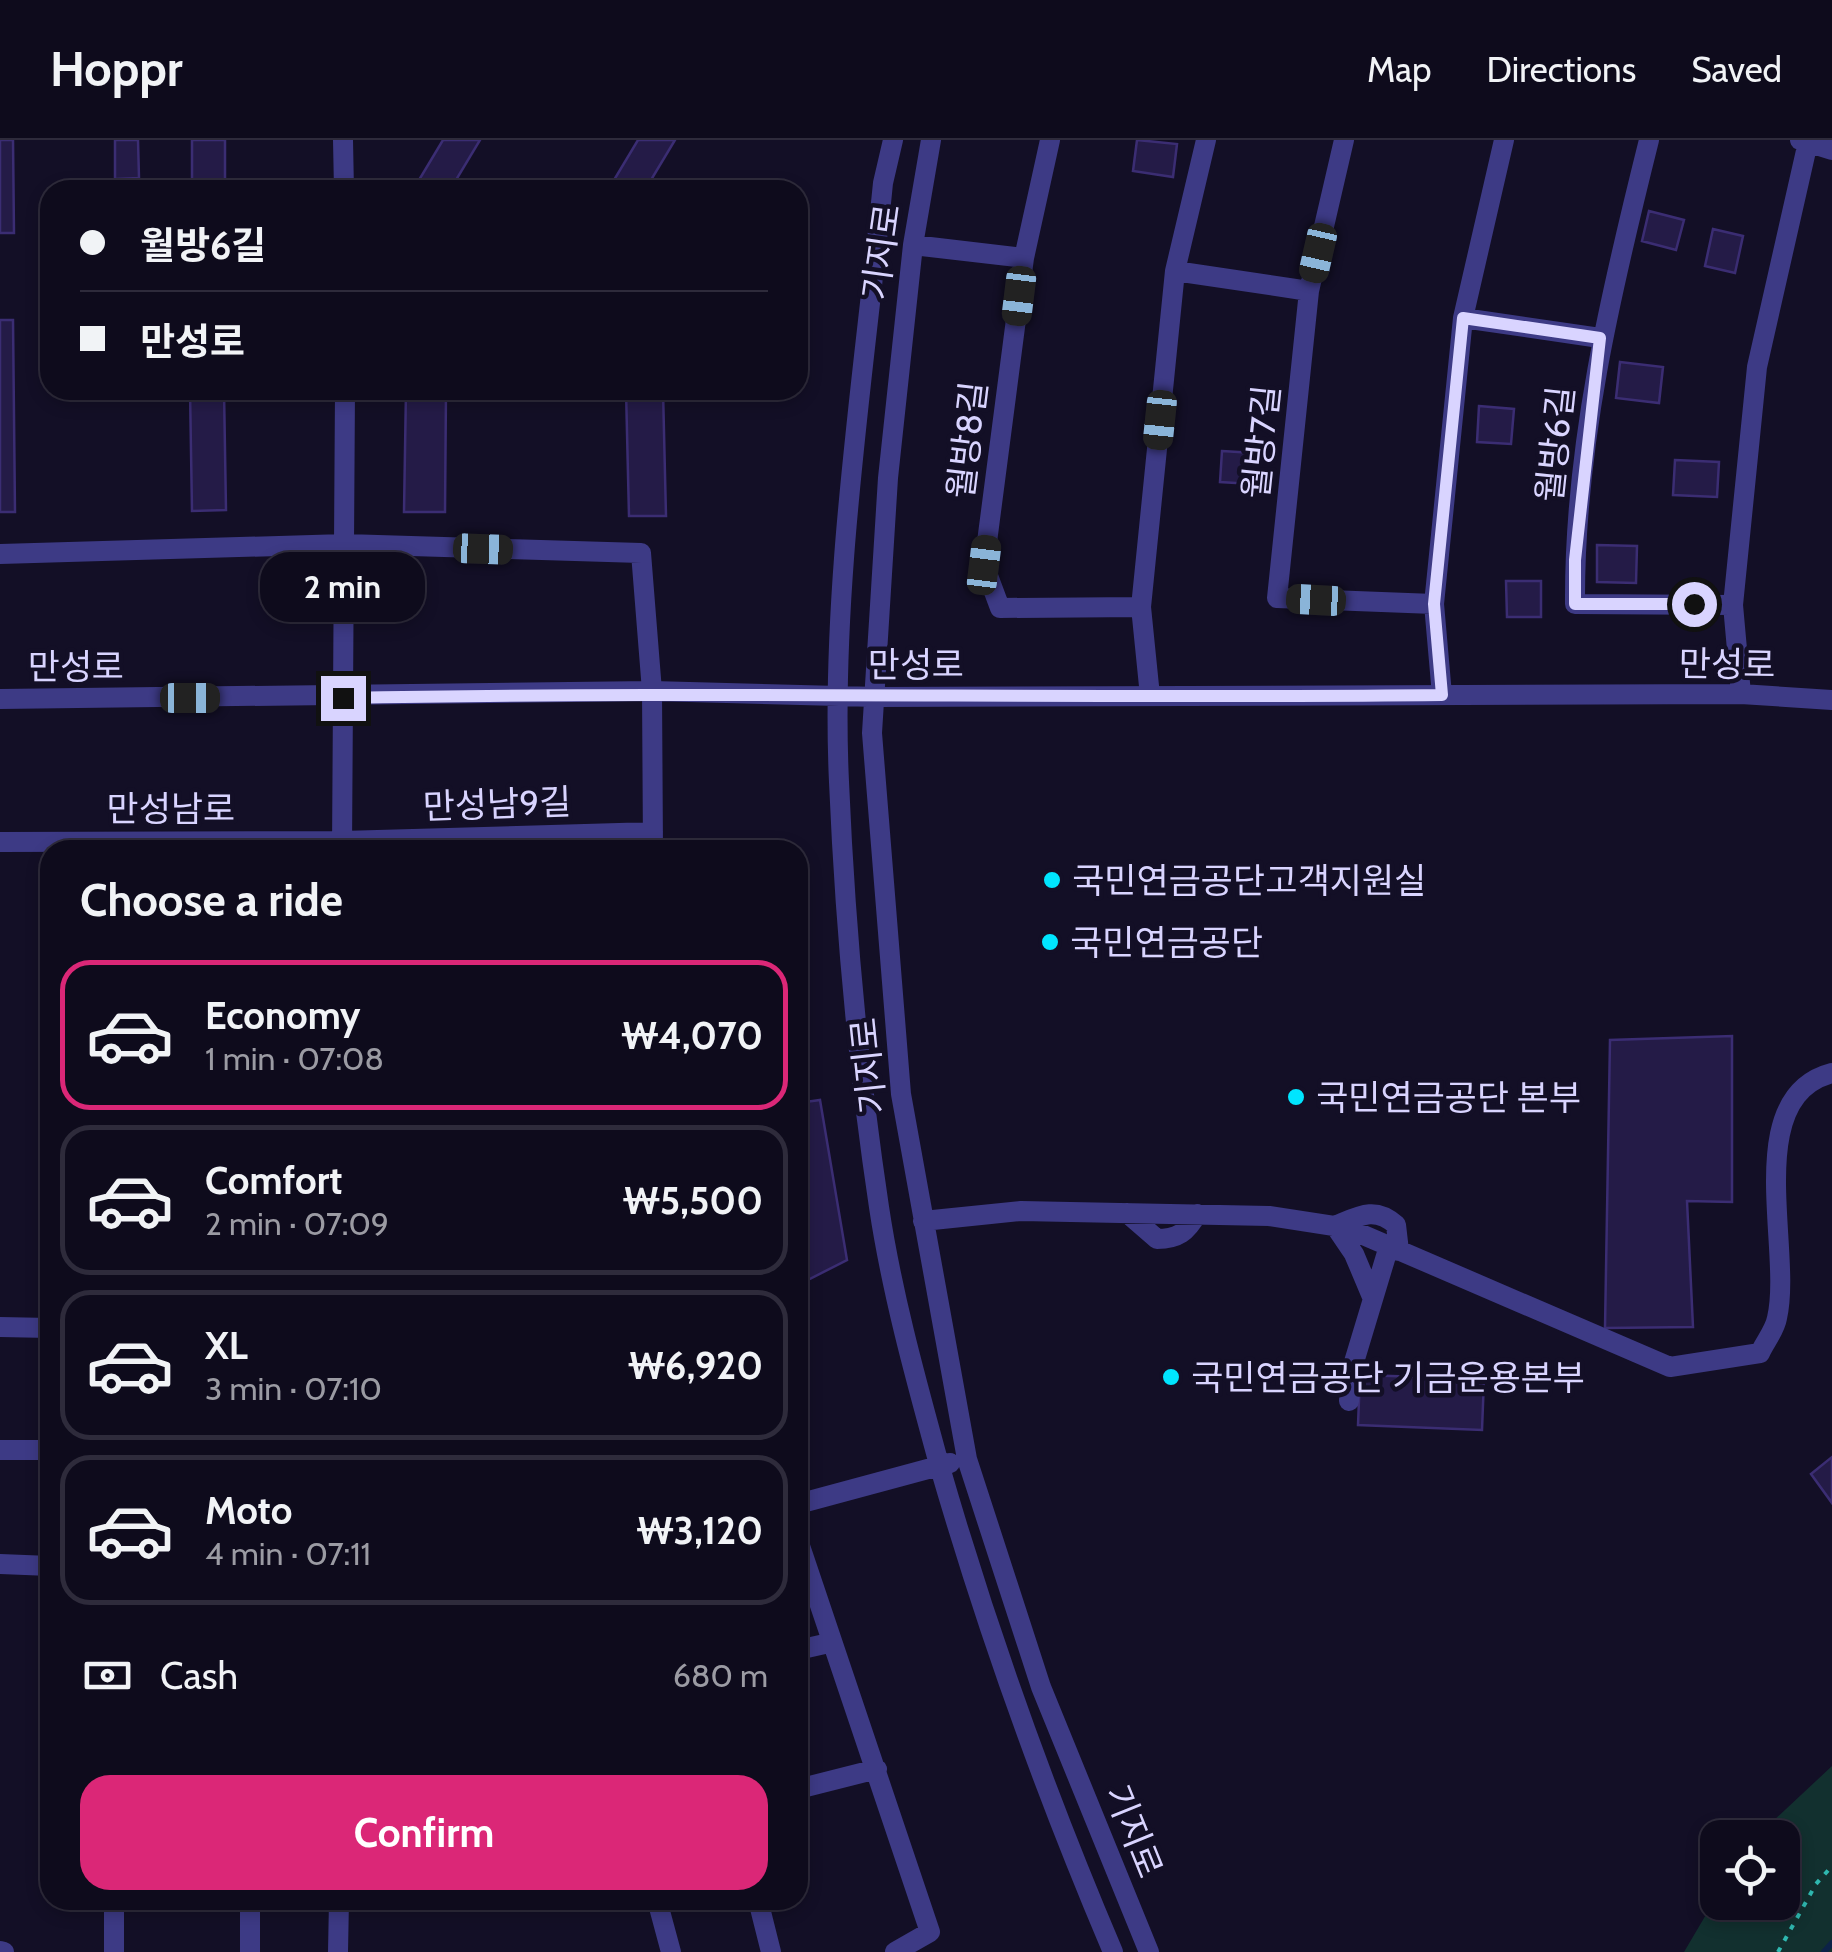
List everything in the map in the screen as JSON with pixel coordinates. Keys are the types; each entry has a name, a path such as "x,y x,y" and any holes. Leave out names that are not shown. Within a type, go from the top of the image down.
{"street":[{"path":"343,140 344,180"},
{"name":"기지로","path":"893,140 882,183 843,599 839,696 844,856 879,1211 940,1466 970,1572 1046,1795 1113,1952"},
{"name":"기지로","path":"931,140 913,244 888,478 872,733 900,1074 966,1459 1041,1687 1149,1952"},
{"name":"월방8길","path":"1050,140 1024,258 984,565 1000,608 1141,607"},
{"path":"1150,696 1141,607 1175,271 1206,140"},
{"name":"월방7길","path":"1344,140 1309,291 1277,598 1434,604"},
{"path":"1442,695 1434,604 1463,318 1504,140"},
{"name":"월방6길","path":"1649,140 1600,338 1575,560 1575,604 1733,605"},
{"path":"1741,694 1733,605 1757,366 1804,141 1832,150"},
{"path":"913,244 1024,258"},
{"path":"1175,271 1309,291"},
{"path":"1463,318 1600,338"},
{"path":"342,840 345,400"},
{"path":"0,554 345,544 641,554 652,691 653,840"},
{"name":"만성로","path":"0,699 343,698 652,691 839,696 1741,694 1832,700"},
{"name":"만성남로","path":"0,842 40,843"},
{"path":"1394,1248 1670,1367 1760,1352 1777,1318 1780,1122 1797,1092 1832,1073"},
{"path":"923,1221 1021,1211 1269,1216 1334,1226 1369,1212 1386,1216 1396,1226 1394,1248 1373,1299 1352,1372 1348,1401"},
{"path":"1334,1226 1354,1254 1373,1299"},
{"path":"0,1327 40,1328"},
{"path":"0,1450 40,1450"},
{"path":"808,1501 966,1459"},
{"path":"0,1564 40,1566"},
{"path":"808,1572 930,1932 895,1952"},
{"path":"808,1648 830,1643"},
{"path":"808,1786 877,1770"},
{"path":"114,1910 114,1952"},
{"path":"250,1910 250,1952"},
{"path":"338,1910 338,1952"},
{"path":"660,1910 672,1952"},
{"path":"760,1910 771,1952"}],"path":[{"path":"1778,1952 1816,1884 1832,1866"}],"green space":[{"path":"1832,1766 1832,1952 1684,1952 1703,1920 1800,1920 1800,1820 1774,1820"}],"building":[{"path":"0,140 13,140 14,233 0,233"},
{"path":"115,140 138,140 139,178 115,179"},
{"path":"192,140 225,140 225,180 192,180"},
{"path":"443,140 480,140 456,180 419,180"},
{"path":"638,140 675,140 651,180 614,180"},
{"path":"1137,140 1177,144 1173,177 1133,171"},
{"path":"1649,211 1684,220 1676,250 1642,241"},
{"path":"1713,229 1743,236 1735,273 1705,266"},
{"path":"0,320 13,320 15,512 0,512"},
{"path":"1620,362 1663,367 1659,403 1616,398"},
{"path":"190,400 224,400 226,510 192,511"},
{"path":"406,400 446,400 445,512 404,512"},
{"path":"626,400 663,400 666,516 629,516"},
{"path":"1479,406 1514,409 1511,444 1477,442"},
{"path":"1222,451 1254,453 1252,484 1220,482"},
{"path":"1675,460 1719,462 1717,497 1673,495"},
{"path":"1597,545 1637,546 1636,583 1597,582"},
{"path":"1506,581 1541,581 1541,617 1507,617"},
{"path":"1732,1036 1732,1202 1687,1201 1693,1327 1605,1328 1610,1040"},
{"path":"820,1100 847,1260 808,1280 808,1102"},
{"path":"1360,1375 1484,1379 1482,1430 1358,1425"},
{"path":"1832,1457 1832,1503 1811,1474"}],"waterway":[{"path":"1824,1952 1832,1943"}],"place":[{"name":"국민연금공단고객지원실","path":"1052,880"},
{"name":"국민연금공단","path":"1050,942"},
{"name":"국민연금공단 본부","path":"1296,1097"},
{"name":"국민연금공단 기금운용본부","path":"1171,1377"}],"route":[{"path":"343,698 652,691 877,696 1442,695 1434,604 1463,318 1600,338 1575,560 1575,604 1694,604"}]}
